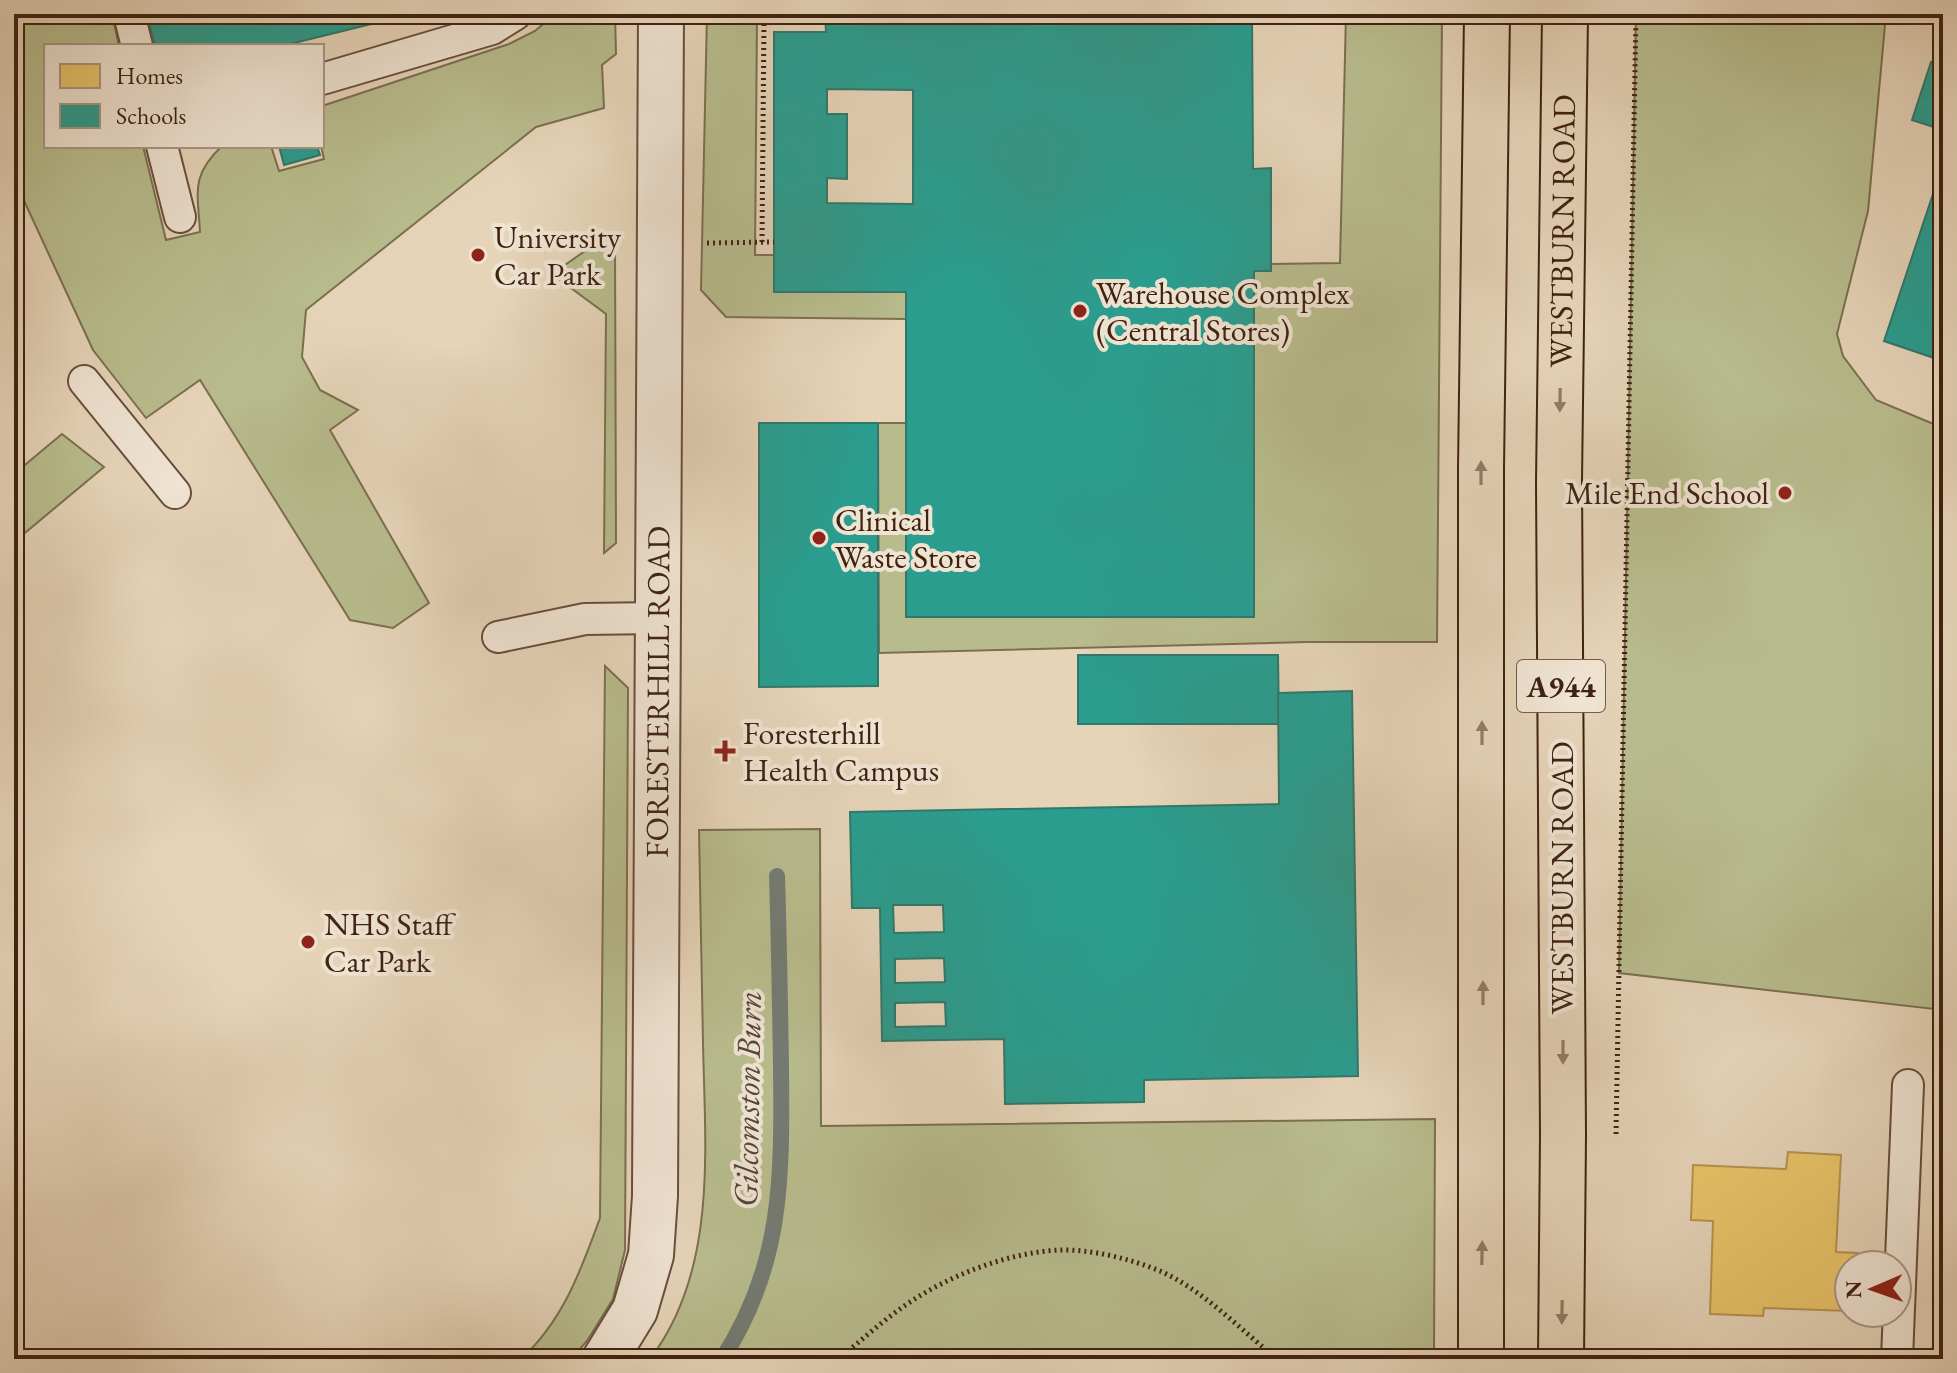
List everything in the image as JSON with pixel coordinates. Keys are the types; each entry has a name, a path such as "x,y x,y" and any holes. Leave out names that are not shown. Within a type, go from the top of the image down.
{"main road":[{"name":"A944","path":"1481,1359 1481,469 1487,14"},
{"name":"WESTBURN ROAD","path":"1561,1359 1563,1119 1559,482 1565,14"}],"street":[{"name":"FORESTERHILL ROAD","path":"605,1359 635,1310 651,1255 655,1196 661,14"}],"lane":[{"path":"129,14 136,44"},
{"path":"324,78 492,29 516,14"},
{"path":"163,148 180,217"},
{"path":"84,381 175,493"},
{"path":"498,637 585,619 657,618"},
{"path":"1897,1359 1908,1085"}],"path":[{"path":"762,242 764,21 783,21 790,14"},
{"path":"1615,1135 1636,14"},
{"path":"719,242 774,242"},
{"path":"839,1359 902,1307 957,1277 1010,1258 1060,1250 1111,1256 1161,1271 1195,1292 1277,1359"}],"green space":[{"path":"14,14 112,14 119,44 44,44 44,148 143,148 166,240 200,232 200,176 220,148 272,148 279,171 324,159 321,148 324,148 324,105 509,44 535,31 555,14 615,14 616,54 602,65 604,108 536,127 306,310 302,357 320,390 358,410 330,430 429,603 393,628 350,620 200,380 146,418 93,350 14,179"},
{"path":"707,14 779,14 777,17 757,18 755,255 774,255 774,292 906,292 906,319 726,317 701,290"},
{"path":"1346,14 1442,14 1437,642 1307,642 879,653 878,423 907,423 1254,271 1271,271 1271,264 1340,263"},
{"name":"Mile End School","path":"1636,14 1886,14 1868,211 1837,334 1843,356 1876,400 1943,428 1943,1010 1619,973"},
{"path":"608,235 615,241 616,543 604,553 606,314 552,274"},
{"path":"62,434 104,467 14,542 14,474"},
{"path":"605,666 628,688 625,1250 613,1299 587,1341 571,1359 521,1359 548,1328 569,1294 600,1218"},
{"path":"820,829 821,1126 1435,1119 1434,1359 650,1359 672,1324 687,1287 703,1207 705,1124 699,830"}],"building: Homes":[{"path":"1788,1152 1841,1155 1836,1249 1833,1249 1833,1310 1764,1308 1763,1316 1710,1314 1713,1221 1691,1220 1693,1165 1786,1169"}],"building: Schools":[{"path":"147,14 412,14 290,44 154,44"},
{"name":"Warehouse Complex (Central Stores)","path":"825,14 1252,14 1253,169 1271,168 1271,271 1254,271 1254,617 906,617 906,292 774,292 774,32 826,32","holes":["827,89 913,90 913,204 827,203 827,178 847,179 847,114 827,114"]},
{"path":"1931,62 1943,66 1943,130 1912,120"},
{"path":"280,148 318,148 320,155 284,165"},
{"path":"1943,164 1943,361 1884,341"},
{"name":"Clinical Waste Store","path":"759,423 878,423 878,686 759,687"},
{"path":"1078,655 1278,655 1279,724 1078,724"},
{"path":"1352,691 1358,1076 1144,1080 1144,1102 1005,1104 1004,1039 882,1041 880,908 852,908 850,812 1279,804 1278,693","holes":["893,905 943,905 944,932 894,933","944,958 945,982 895,983 895,959","945,1002 946,1026 895,1027 895,1003"]}],"waterway":[{"name":"Gilcomston Burn","path":"722,1359 758,1288 775,1217 781,1144 777,876"}],"place":[{"name":"University Car Park","path":"478,255"},
{"name":"Warehouse Complex (Central Stores)","path":"1080,311"},
{"name":"Mile End School","path":"1785,493"},
{"name":"Clinical Waste Store","path":"819,538"},
{"name":"Foresterhill Health Campus","path":"725,751"},
{"name":"NHS Staff Car Park","path":"308,942"}]}
